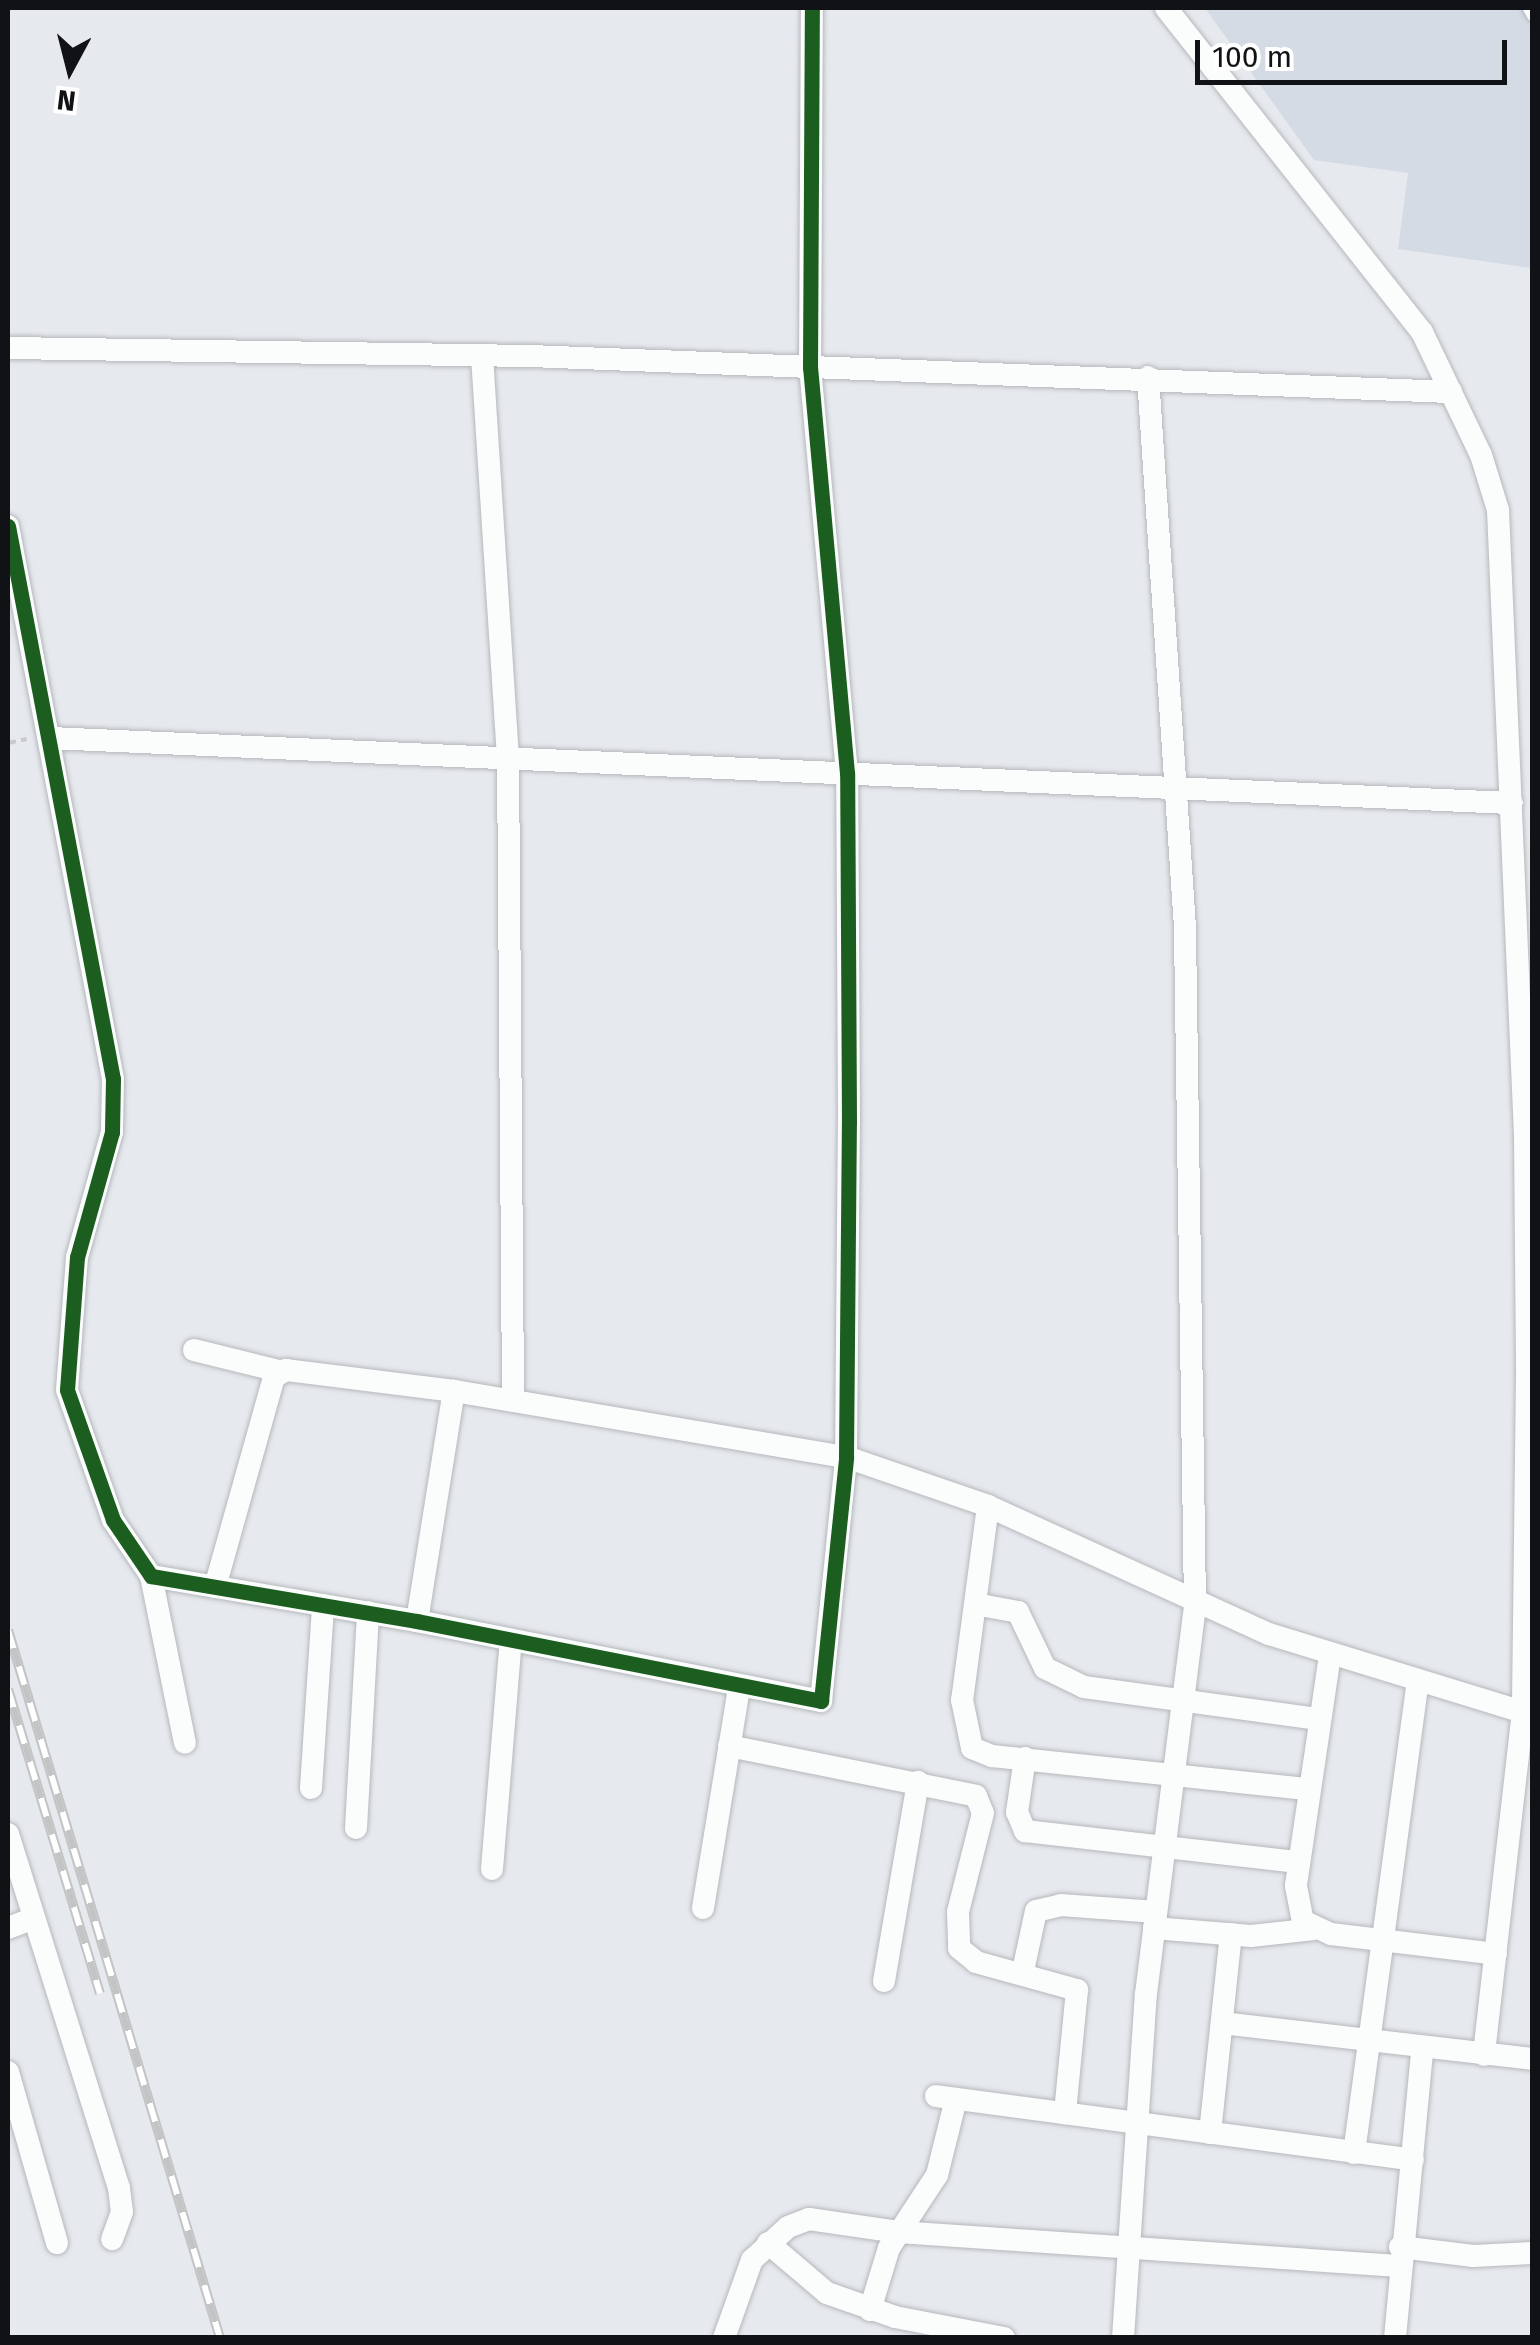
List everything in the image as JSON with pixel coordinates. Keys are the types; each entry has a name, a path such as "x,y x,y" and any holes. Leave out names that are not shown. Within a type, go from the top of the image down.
{"street":[{"path":"151,1576 417,1620 814,1702 824,1697 846,1457 847,773 810,368 812,8"},
{"path":"1166,8 1400,299 1451,392 1498,510 1508,691 1530,1375 1528,1713 1484,2055"},
{"path":"8,348 482,356 1148,377 1451,392"},
{"path":"482,356 508,758 513,1401"},
{"path":"1123,2338 1135,2123 1155,1920 1194,1604 1185,927 1148,377"},
{"path":"8,526 50,738 114,1106 78,1258 66,1390 112,1520 151,1576 184,1743"},
{"path":"1508,691 1532,691"},
{"path":"50,738 847,773 1175,792 1512,803"},
{"path":"194,1350 279,1371 454,1391 846,1457 988,1506 1194,1604 1330,1655 1528,1713"},
{"path":"215,1587 279,1371"},
{"path":"417,1620 454,1391"},
{"path":"988,1506 962,1700 965,1732 972,1748 1025,1758 1306,1789"},
{"path":"974,1604 1018,1612 1034,1653 1056,1676 1106,1693 1319,1720"},
{"path":"310,1788 322,1605"},
{"path":"356,1828 368,1612"},
{"path":"492,1869 511,1640"},
{"path":"1314,1929 1298,1908 1298,1862 1306,1789 1330,1655"},
{"path":"1354,2153 1418,1680"},
{"path":"703,1908 739,1687"},
{"path":"730,1746 967,1790 981,1803 958,1912 960,1948 976,1962 1024,1971 1077,1990 1065,2114"},
{"path":"1025,1758 1017,1812 1025,1831 1163,1850 1298,1862"},
{"path":"884,1981 918,1782"},
{"path":"8,1834 119,2188 122,2212 112,2239"},
{"path":"1024,1971 1036,1911 1061,1905 1231,1934 1314,1929 1384,1942 1496,1954"},
{"path":"8,1928 32,1919"},
{"path":"1210,2133 1231,1934"},
{"path":"1222,2024 1422,2050 1532,2058"},
{"path":"1395,2338 1399,2256 1414,2160 1422,2050"},
{"path":"8,2072 57,2243"},
{"path":"870,2310 898,2232 937,2175 946,2098 1414,2160"},
{"path":"724,2338 745,2273 768,2243 809,2219 898,2232 1129,2246 1492,2258 1532,2254"},
{"path":"768,2243 805,2280 870,2310 1004,2338"}],"lane":[{"path":"1528,8 1532,15"}],"shaded area":[{"path":"1205,8 1532,8 1532,268 1398,249 1408,173 1314,160"}],"railway":[{"path":"8,1630 220,2338"},
{"path":"8,1689 100,1993"}],"cycle path":[{"path":"8,526 113,1079 112,1132 77,1257 67,1390 113,1520 151,1576 417,1621 821,1701 846,1457 849,1122 847,773 810,368 812,8"}]}
